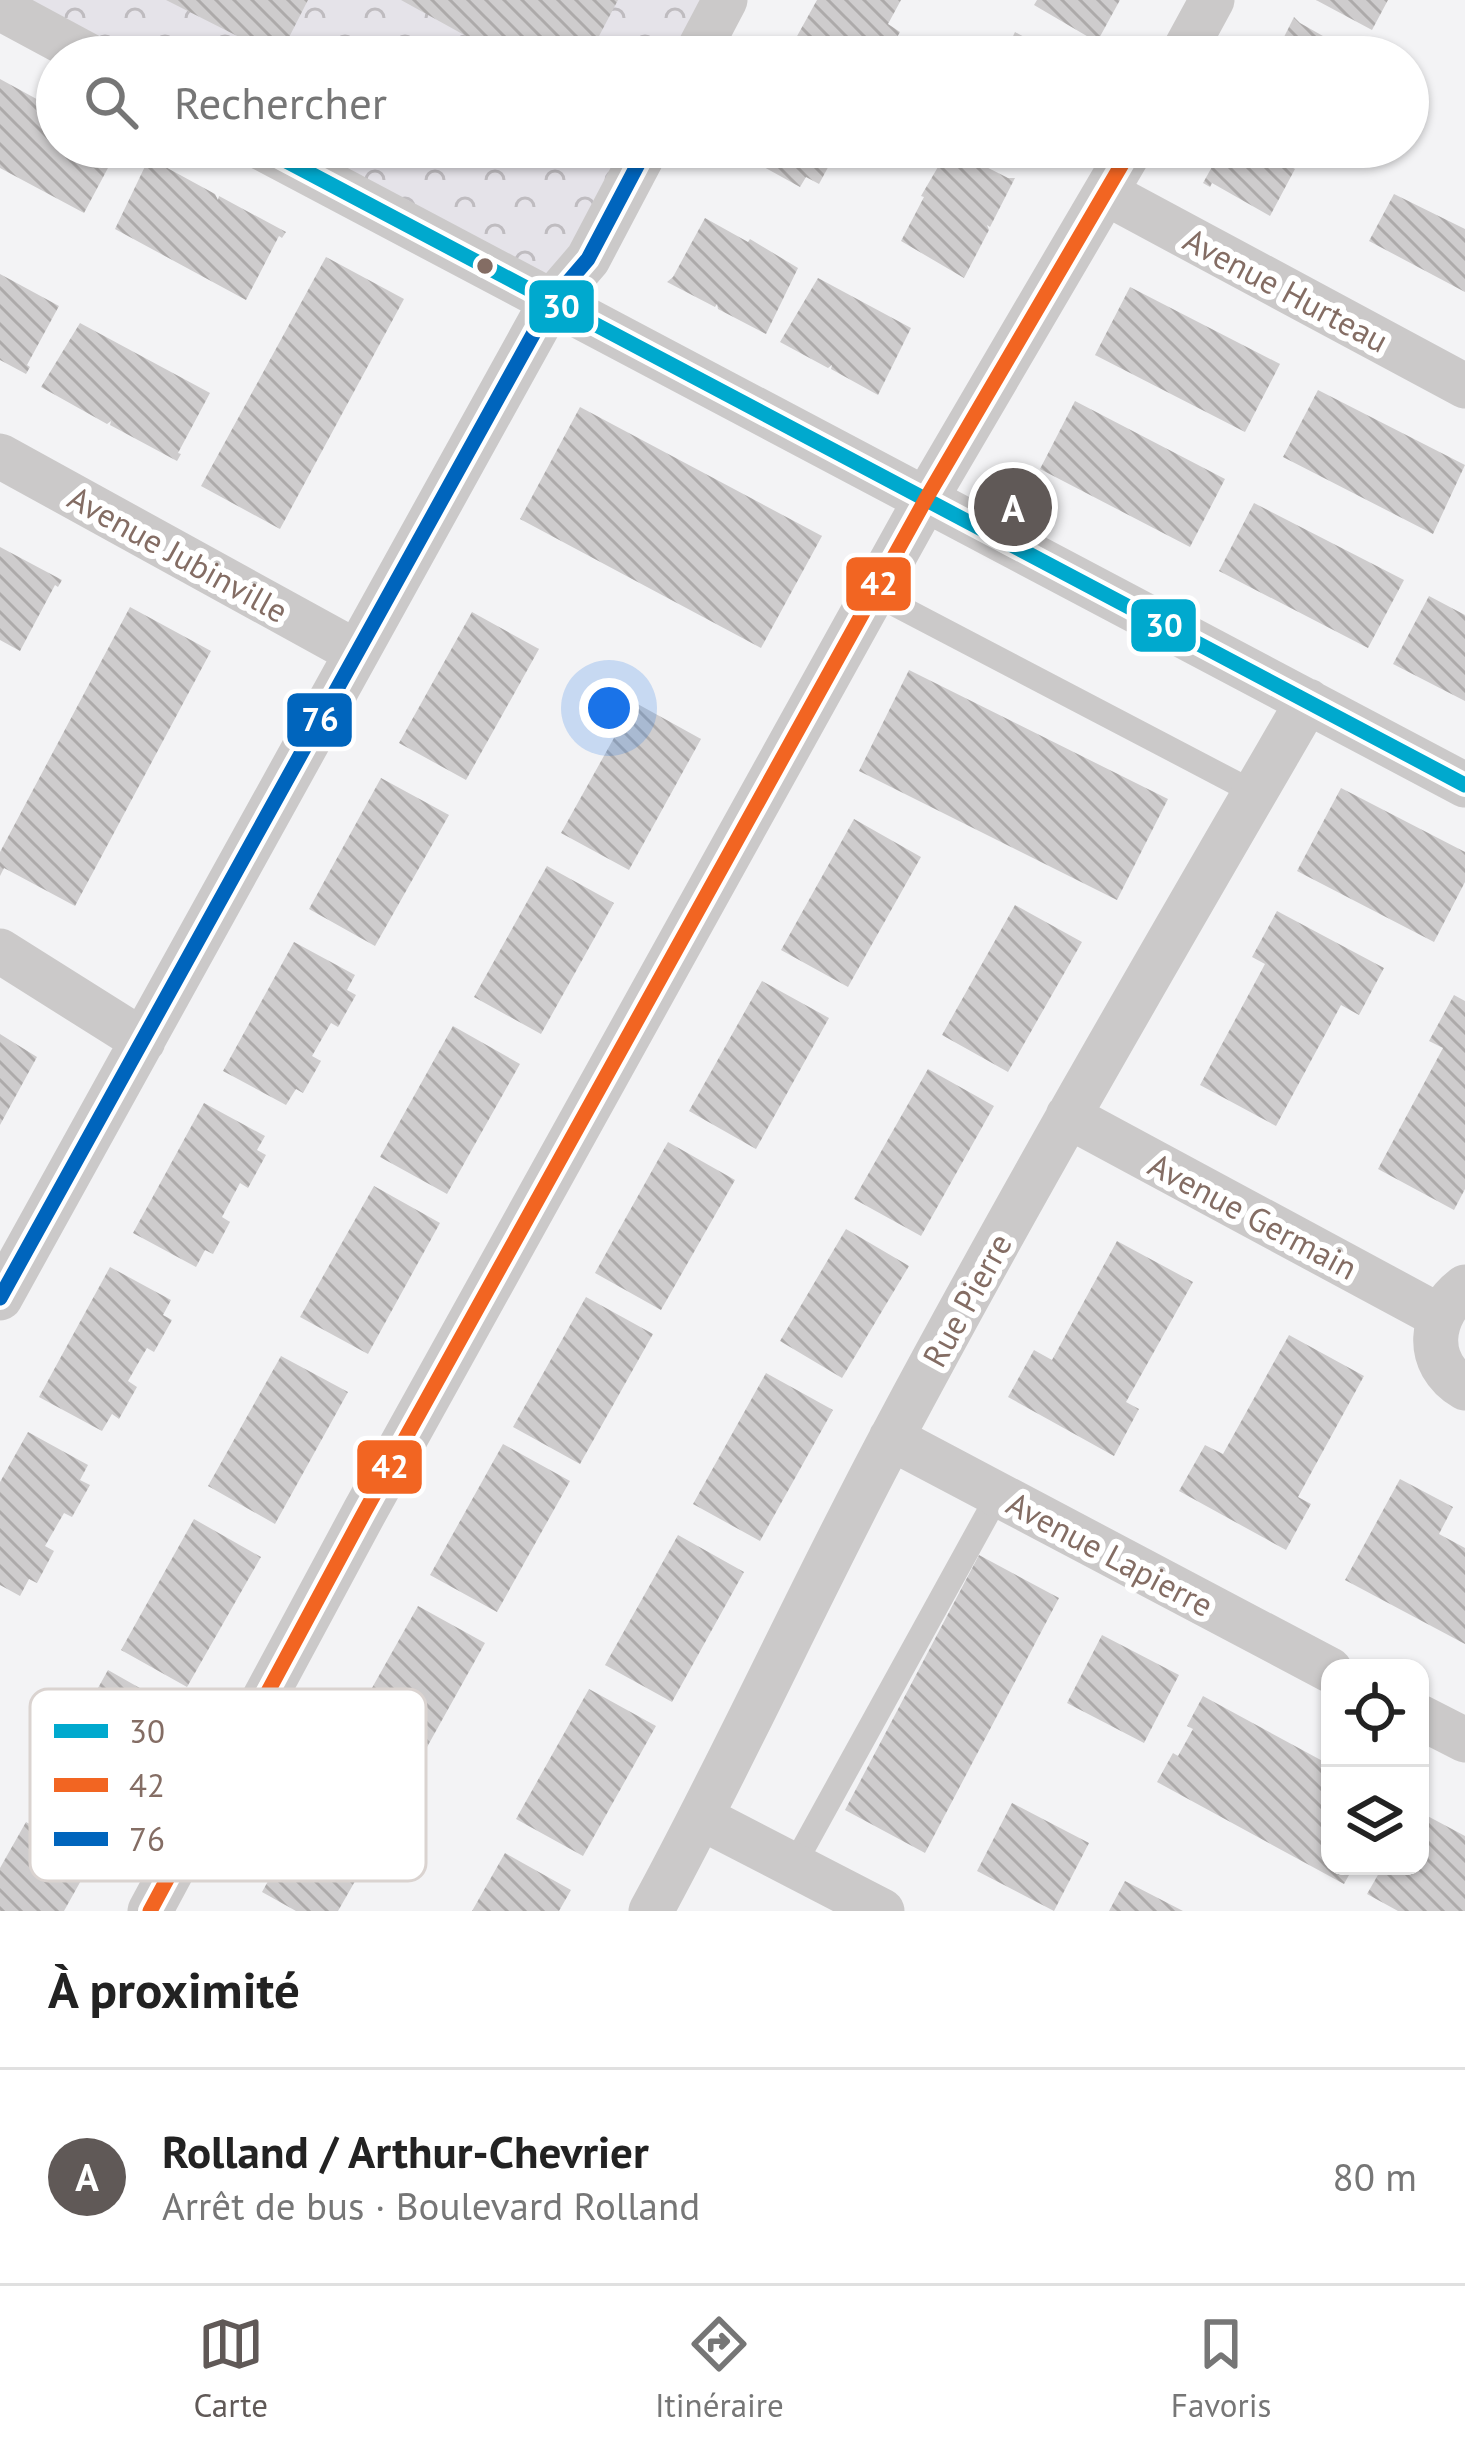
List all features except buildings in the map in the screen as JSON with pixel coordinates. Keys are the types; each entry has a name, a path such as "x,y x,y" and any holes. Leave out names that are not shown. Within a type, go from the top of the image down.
{"street":[{"path":"706,36 725,0"},
{"path":"1192,36 1212,0"},
{"path":"0,8 52,36"},
{"path":"299,168 1465,785"},
{"path":"0,1298 551,302 588,259 636,168"},
{"path":"269,1689 927,497 1120,168"},
{"name":"Avenue Hurteau","path":"1106,193 1465,386"},
{"name":"Avenue Jubinville","path":"0,456 356,652"},
{"name":"Rue Pierre","path":"651,1911 892,1438 1068,1116 1308,701"},
{"path":"0,952 142,1041"},
{"name":"Avenue Germain","path":"1068,1116 1452,1301 1434,1335 1436,1354 1445,1371 1465,1388"},
{"name":"Avenue Lapierre","path":"892,1438 1321,1665"},
{"path":"1429,1722 1465,1740"},
{"path":"702,1818 882,1911"},
{"path":"150,1911 166,1881"}],"lane":[{"path":"875,593 1255,794"},
{"path":"794,1865 998,1495"}],"green space":[{"path":"0,0 716,0 696,36 58,36"},
{"path":"299,168 624,168 551,302"}],"transit line":[{"name":"30","path":"300,168 1465,785"},
{"name":"76","path":"0,1298 551,302 588,259 636,168"},
{"name":"42","path":"269,1689 927,497 1120,168"},
{"name":"42","path":"150,1911 166,1881"}],"place":[{"name":"Rolland / Arthur-Chevrier","path":"1013,507"}]}
